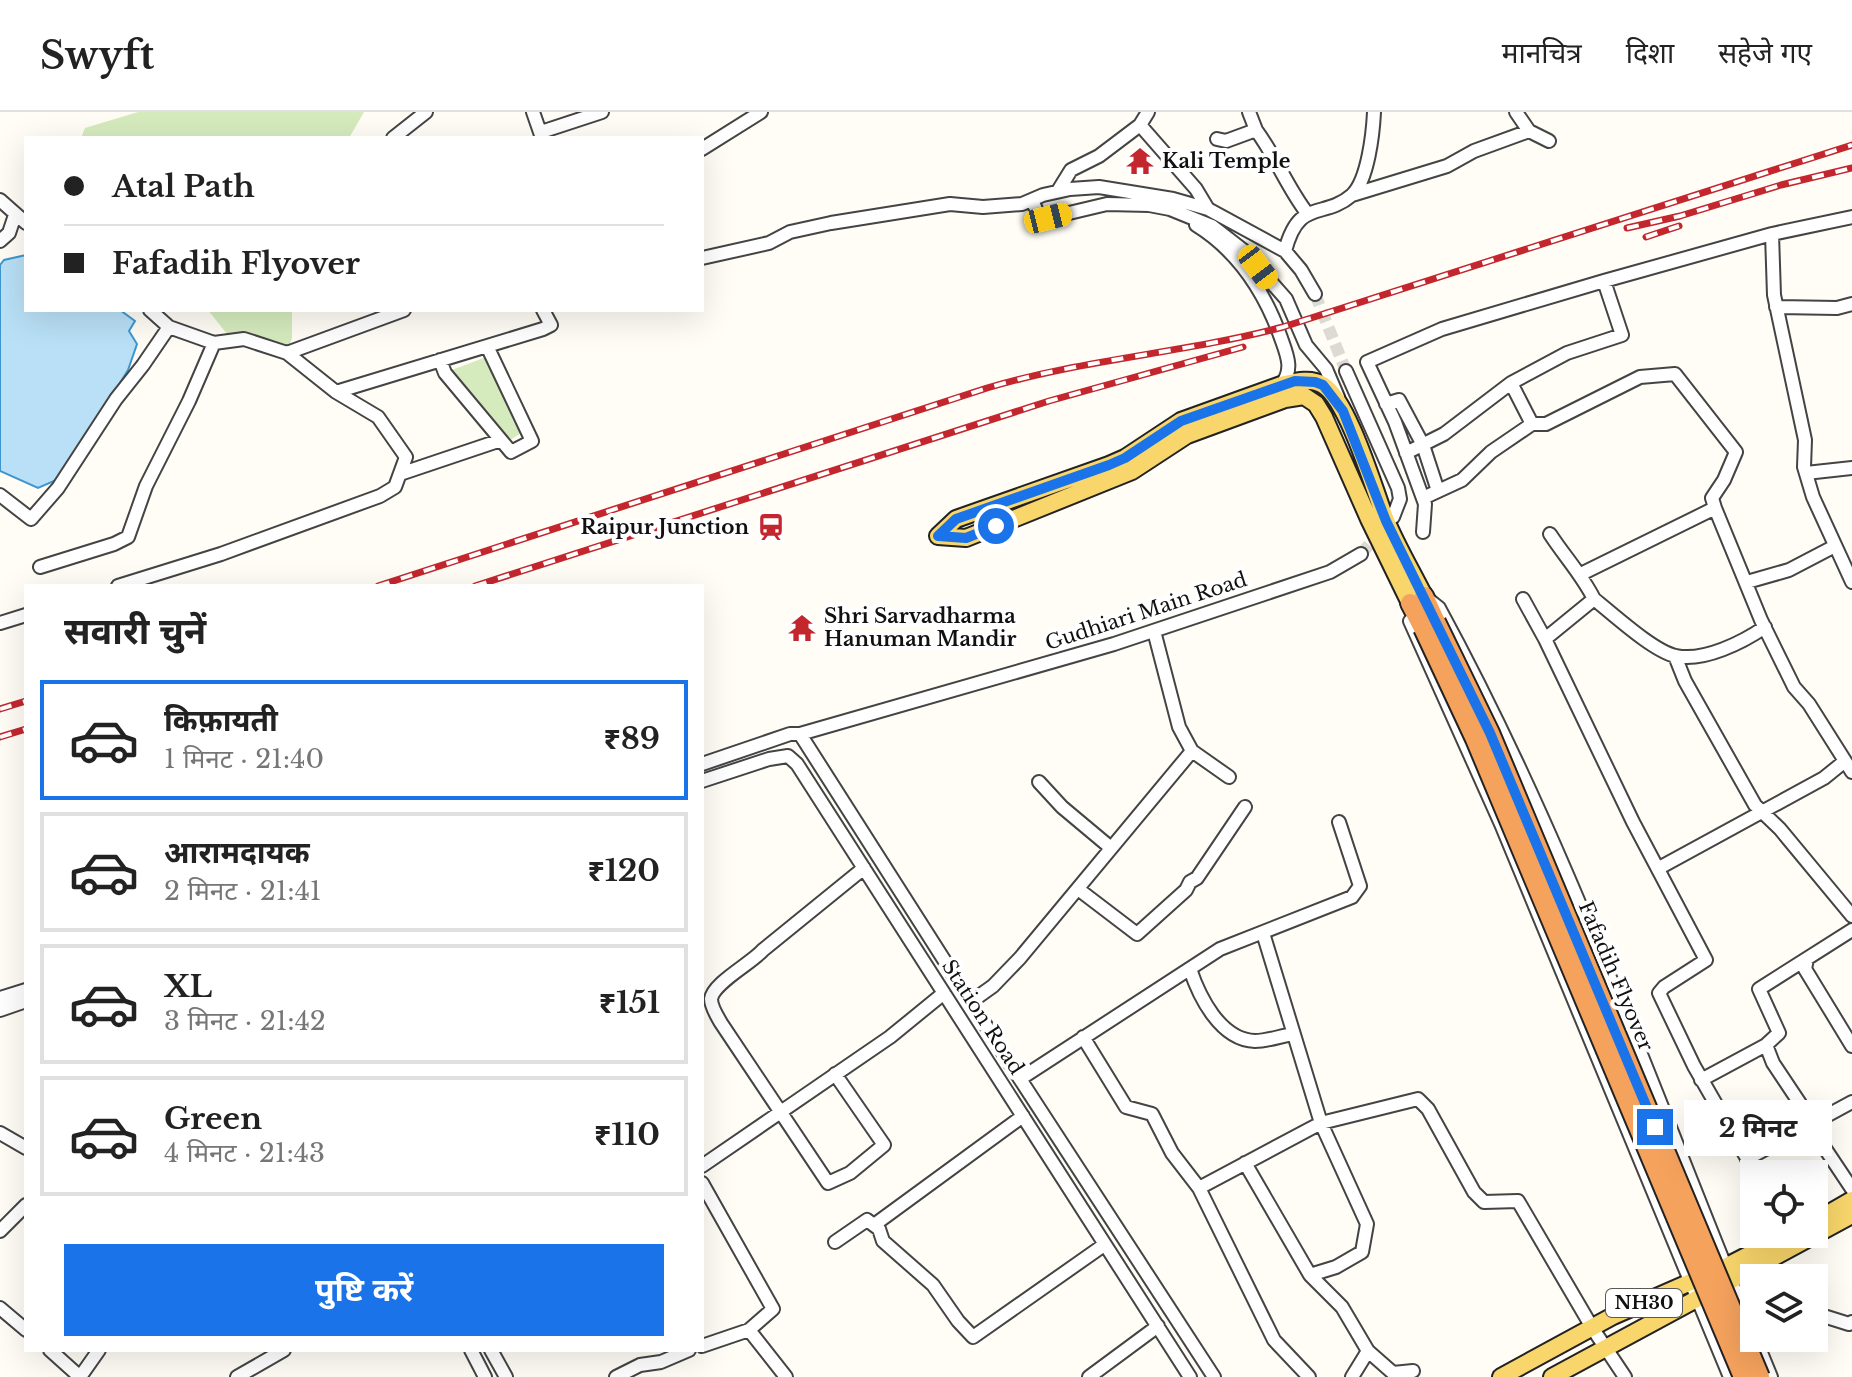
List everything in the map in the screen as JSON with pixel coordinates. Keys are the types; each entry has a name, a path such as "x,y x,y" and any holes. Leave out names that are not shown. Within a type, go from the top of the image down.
{"highway":[{"name":"Fafadih Flyover","path":"1417,599 1490,733 1760,1377"},
{"name":"Fafadih Flyover","path":"1430,625 1743,1377"}],"main road":[{"path":"1306,381 1323,385 1343,411 1417,599 1369,519 1324,417 1316,404 1304,396 1285,399 1187,435 1132,471 966,538 938,536 956,519 1125,458 1181,421 1281,385 1306,381"},
{"path":"1828,1214 1852,1200"},
{"name":"NH30","path":"1771,1264 1852,1215"},
{"name":"NH30","path":"1501,1377 1613,1316 1693,1290 1728,1274 1768,1248"},
{"name":"NH30","path":"1728,1274 1740,1273"},
{"name":"NH30","path":"1552,1377 1606,1347 1693,1290"}],"street":[{"path":"396,136 426,112"},
{"path":"533,112 541,135 602,112"},
{"path":"704,148 761,112"},
{"path":"1058,191 1071,170 1099,156 1140,125 1148,112"},
{"path":"1249,112 1256,130 1278,162 1285,182 1307,213"},
{"path":"1352,195 1359,185 1367,159 1374,112"},
{"path":"1516,112 1529,131 1549,141"},
{"path":"1140,125 1196,189 1208,209"},
{"path":"1217,139 1226,141 1256,130"},
{"path":"1285,251 1289,236 1307,213 1352,195 1447,166 1474,151 1529,131"},
{"path":"1099,187 1107,204"},
{"path":"704,258 769,243 790,232 831,223 950,204 983,207 1022,204 1058,191 1099,187 1173,199 1208,209 1285,251 1315,294"},
{"path":"0,200 21,219 0,241"},
{"path":"1032,200 1038,214 1048,218 1107,204 1149,205 1201,221 1243,250 1292,307 1306,345 1326,369 1343,411"},
{"path":"1149,205 1169,211 1203,229 1225,248 1252,280 1272,314 1289,363 1287,378 1281,385"},
{"path":"1423,532 1425,504 1367,362 1442,329 1772,234 1852,217"},
{"path":"1772,234 1776,307 1805,440 1806,473 1813,497 1852,582"},
{"path":"1406,453 1444,434 1511,383 1567,353 1622,335 1604,281"},
{"path":"1776,307 1837,308 1852,304"},
{"path":"124,584 221,554 380,496 395,487 406,457 378,417 336,392 287,353 244,339 214,343 169,327 152,312"},
{"path":"287,353 399,312"},
{"path":"336,392 551,325 548,312"},
{"path":"0,495 31,519 58,488 116,399 169,327"},
{"path":"40,567 128,537 146,486 214,343"},
{"path":"440,360 445,373 511,452 532,441 487,346"},
{"path":"1346,371 1398,488 1400,499 1393,517"},
{"path":"1423,498 1462,480 1491,452 1532,424 1546,424 1640,377 1675,374 1736,452 1712,498 1715,508 1794,687 1809,704 1849,767 1659,868"},
{"path":"1511,383 1532,424"},
{"path":"1386,404 1399,400 1423,445 1438,491"},
{"path":"400,474 501,440"},
{"path":"1806,473 1852,468"},
{"path":"1581,574 1715,508"},
{"path":"1550,534 1573,569 1581,574 1594,599 1645,639 1675,656 1690,657 1714,651 1765,627"},
{"path":"1747,582 1789,570 1835,546"},
{"name":"Gudhiari Main Road","path":"704,763 790,734 800,734 1154,631 1330,572 1361,554"},
{"path":"1730,1377 1501,824 1409,619 1417,599 1439,608 1539,808 1740,1303"},
{"path":"1523,599 1633,822 1706,960 1659,993 1701,1080 1747,1159 1852,1102"},
{"path":"1545,639 1594,599"},
{"path":"0,623 24,616"},
{"path":"1154,631 1172,708 1192,751 1229,777"},
{"path":"1675,656 1685,681 1755,805 1780,829 1852,916"},
{"name":"Station Road","path":"800,734 1214,1377"},
{"path":"972,1001 993,986 1020,958 1192,751"},
{"name":"Station Road","path":"704,780 769,759 788,756 797,764 1190,1377"},
{"path":"1039,782 1062,807 1111,848"},
{"path":"1078,889 1137,934 1197,878 1245,807"},
{"path":"1020,1079 1220,949 1352,897 1360,886 1339,822"},
{"path":"835,1074 884,1145 850,1173 828,1183 721,1023 711,1003 718,987 864,868"},
{"path":"1701,1080 1766,1045 1779,1033 1759,989 1852,930"},
{"path":"1263,933 1321,1123 1367,1224 1362,1252 1336,1267 1310,1275"},
{"path":"1807,959 1805,969 1852,1046"},
{"path":"1190,969 1200,997 1228,1031 1253,1041 1293,1034"},
{"path":"0,998 24,991"},
{"path":"704,1165 890,1037 944,993"},
{"path":"0,1010 24,1002"},
{"path":"1083,1037 1126,1107 1152,1114 1172,1153 1199,1188 1274,1340 1309,1377"},
{"path":"1766,1045 1773,1063 1852,1189"},
{"path":"1199,1188 1321,1123 1418,1099 1428,1109 1474,1192 1484,1202 1518,1201 1593,1329 1625,1377"},
{"path":"874,1225 1023,1116"},
{"path":"0,1133 24,1147"},
{"path":"1245,1163 1310,1275 1342,1307 1368,1351 1393,1373 1413,1371"},
{"path":"704,1187 773,1309 749,1330 704,1345"},
{"path":"0,1231 24,1207"},
{"path":"835,1242 867,1220 874,1225 883,1241 933,1285 973,1337 1104,1245"},
{"path":"0,1308 24,1328"},
{"path":"1828,1317 1849,1324 1852,1322"},
{"path":"1089,1377 1158,1326"},
{"path":"749,1330 786,1377"},
{"path":"1352,1377 1368,1351"},
{"path":"52,1352 80,1377 98,1352"},
{"path":"237,1377 281,1352"},
{"path":"472,1352 483,1376"},
{"path":"492,1352 506,1377"},
{"path":"616,1377 640,1365 661,1362 684,1352"},
{"path":"1760,1352 1771,1377"},
{"path":"640,1365 647,1377"}],"green space":[{"path":"138,112 364,112 350,136 82,136 85,128"},
{"path":"210,312 292,312 292,338 287,353 245,334 227,334"},
{"path":"489,356 524,431 509,441 449,371"}],"water":[{"path":"24,255 24,312 123,312 135,321 129,331 137,344 128,370 61,478 38,488 0,471 0,265 4,260"}],"tunnel":[{"path":"1315,294 1346,371"},
{"path":"1361,554 1382,530"}],"railway":[{"path":"384,584 987,388 1060,370 1283,327 1852,145"},
{"path":"1627,228 1852,168"},
{"path":"1646,237 1679,226"},
{"path":"481,584 1049,401 1243,347"},
{"path":"0,709 24,702"},
{"path":"0,737 24,730"}],"place":[{"name":"Kali Temple","path":"1140,161"},
{"name":"Raipur Junction","path":"771,527"},
{"name":"Shri Sarvadharma Hanuman Mandir","path":"802,628"}],"route":[{"path":"996,526 966,538 938,536 956,519 1125,458 1181,421 1295,381 1315,382 1331,392 1343,411 1386,521 1490,733 1655,1127"}]}
